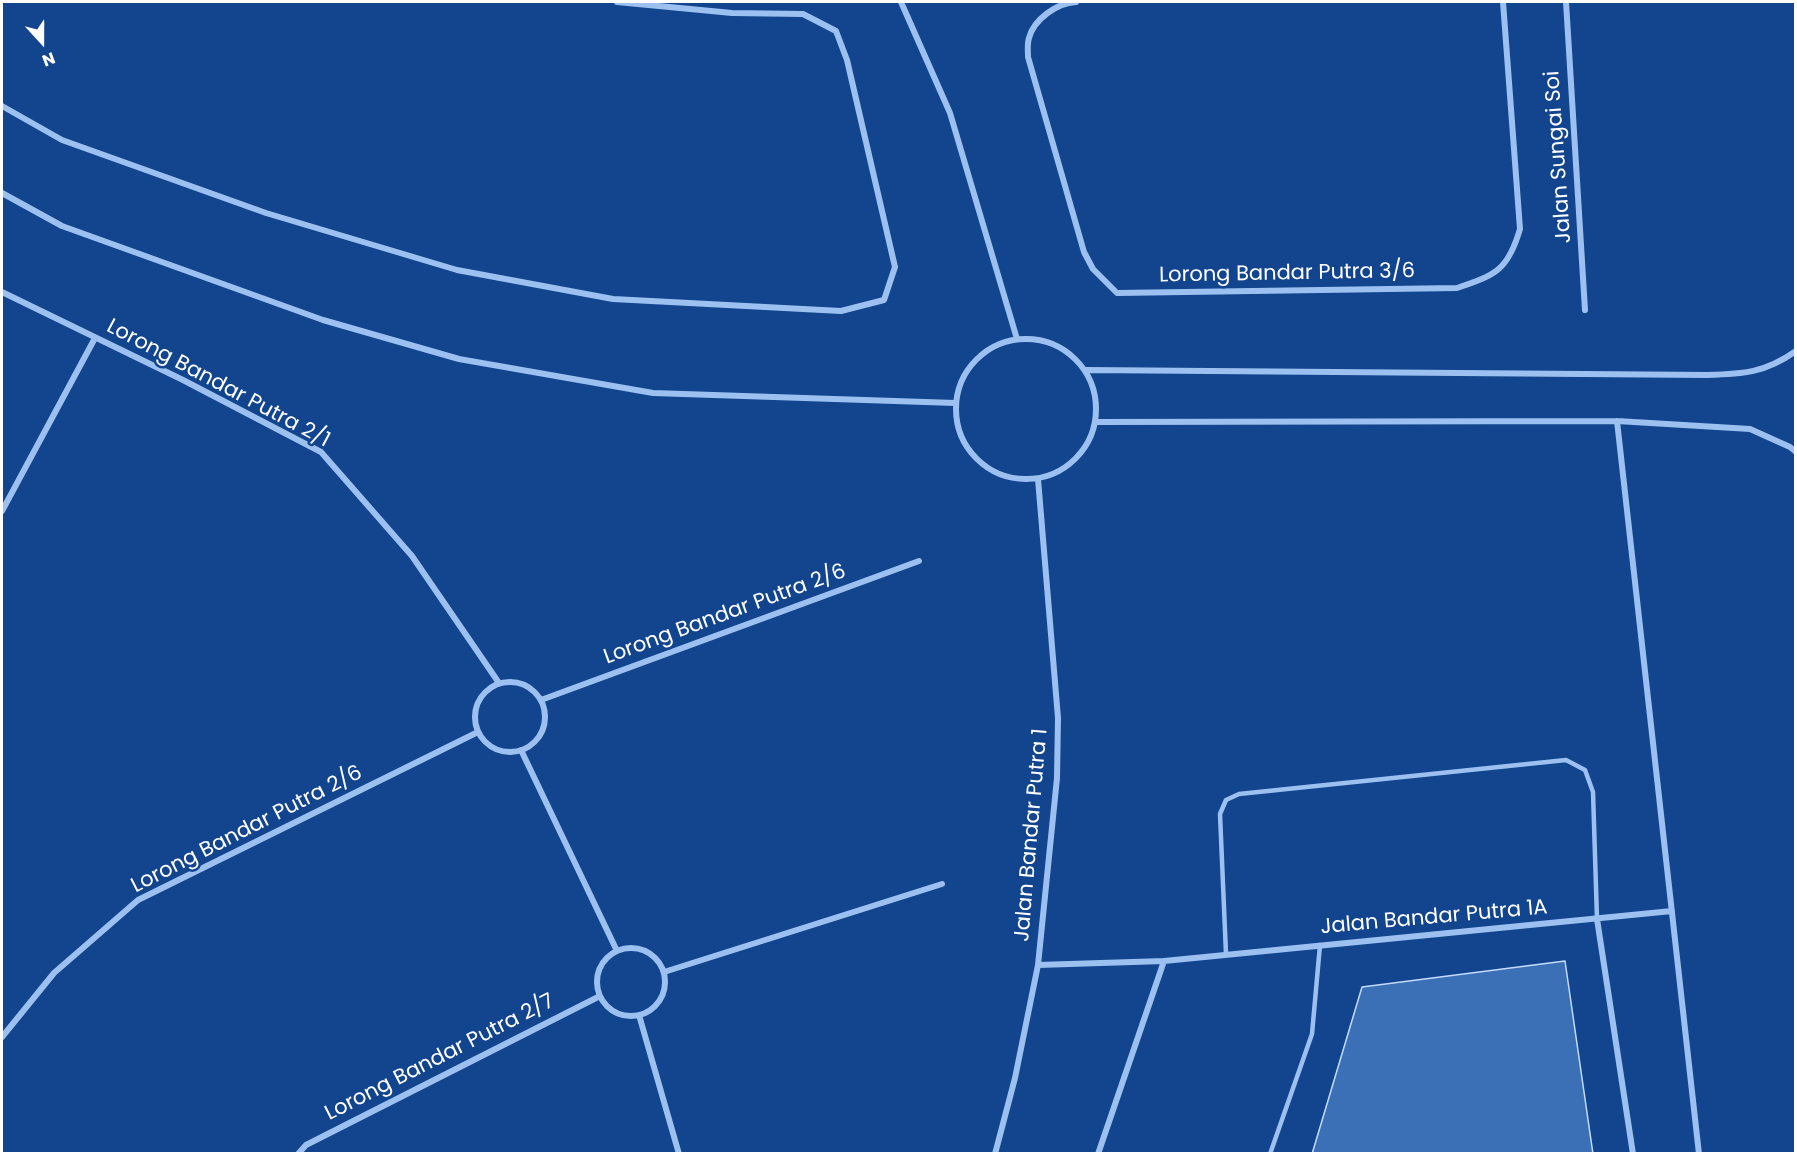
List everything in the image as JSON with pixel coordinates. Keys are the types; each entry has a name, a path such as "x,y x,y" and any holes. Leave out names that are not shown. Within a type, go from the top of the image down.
{"street":[{"path":"2,106 62,140 266,213 457,270 613,300 841,311 884,300 895,267 847,60 836,31 803,14 732,13 617,2"},
{"path":"901,2 950,113 1017,339"},
{"name":"Lorong Bandar Putra 3/6","path":"1076,2 1052,11 1036,22 1028,38 1028,57 1084,252 1093,269 1117,293 1457,288 1501,269 1514,251 1520,229 1503,2"},
{"name":"Jalan Sungai Soi","path":"1566,2 1586,310"},
{"path":"2,193 62,226 94,238 322,320 459,359 653,393 956,403"},
{"name":"Lorong Bandar Putra 2/1","path":"2,292 183,380 321,452 412,556 499,683"},
{"path":"2,511 94,338"},
{"path":"1017,339 1036,339 1056,344 1073,355 1086,370 1094,386 1098,403 1096,422 1089,442 1076,459 1058,472 1038,479 1016,479 995,473 978,461 964,444 957,424 956,403 962,380 975,361 994,346 1017,339"},
{"path":"1086,370 1746,374 1779,363 1796,351"},
{"path":"1096,422 1617,421 1750,429 1796,452"},
{"path":"1617,421 1699,1154"},
{"name":"Jalan Bandar Putra 1","path":"995,1154 1015,1078 1038,965 1057,778 1058,718 1038,479"},
{"name":"Lorong Bandar Putra 2/6","path":"541,700 919,561"},
{"path":"511,681 526,685 537,694 545,709 543,729 530,746 521,750 501,751 492,747 478,732 475,709 480,698 488,689 499,683 511,681"},
{"name":"Lorong Bandar Putra 2/6","path":"2,1037 54,973 138,900 478,732"},
{"path":"521,750 617,951"},
{"path":"664,972 942,884"},
{"name":"Jalan Bandar Putra 1A","path":"1038,965 1164,961 1671,911"},
{"path":"1597,919 1633,1154"},
{"path":"628,948 640,949 651,953 659,962 666,983 658,1004 649,1011 627,1016 607,1006 600,996 597,986 601,966 617,951 628,948"},
{"path":"1098,1154 1164,961"},
{"name":"Lorong Bandar Putra 2/7","path":"298,1154 306,1145 600,996"},
{"path":"639,1015 679,1154"}],"lane":[{"path":"1226,954 1220,814 1226,800 1239,794 1566,760 1585,770 1593,792 1597,919"},
{"path":"1270,1154 1312,1034 1320,945"}],"building":[{"path":"1565,961 1593,1154 1312,1154 1362,987"}]}
